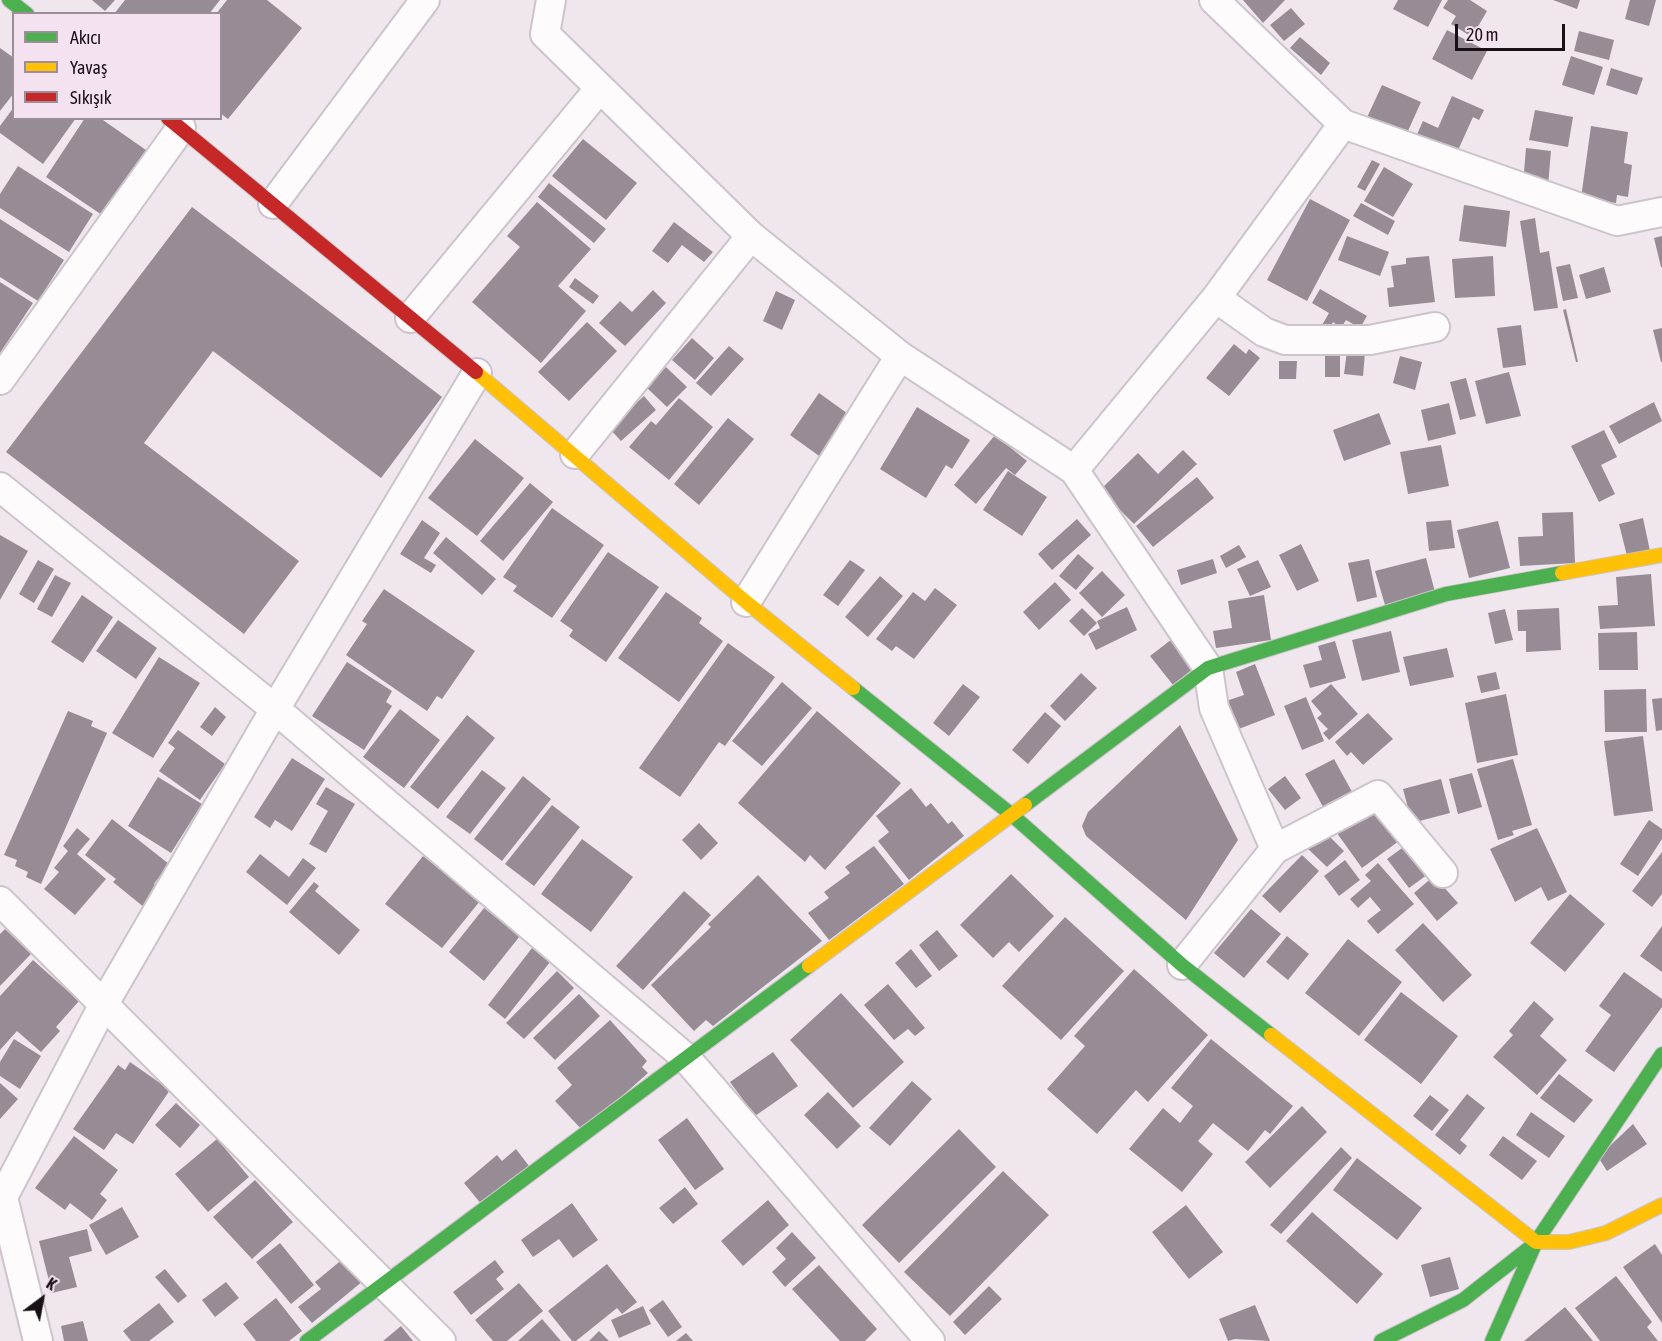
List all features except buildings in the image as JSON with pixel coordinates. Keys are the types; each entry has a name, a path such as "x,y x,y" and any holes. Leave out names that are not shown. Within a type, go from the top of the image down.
{"street":[{"path":"9,0 24,12"},
{"path":"273,204 425,0"},
{"path":"551,0 545,34 751,236 900,356 1074,470 1208,668 1214,708 1275,849"},
{"path":"1214,0 1343,124 1617,220 1662,212"},
{"path":"410,318 600,88"},
{"path":"0,380 175,123 575,454 746,602 1012,815 1182,965 1536,1242 1569,1242 1606,1233 1662,1205"},
{"path":"1074,470 1216,298 1343,124"},
{"path":"575,454 751,236"},
{"path":"1216,298 1264,332 1285,340 1370,340 1435,327"},
{"path":"746,602 900,356"},
{"path":"38,1341 3,1197 105,1002 275,709 477,373"},
{"path":"0,487 275,709 686,1058 930,1341"},
{"path":"307,1341 1208,668 1446,594 1662,555"},
{"path":"1182,965 1275,849 1378,795 1443,873"},
{"path":"0,901 105,1002 441,1341"},
{"path":"1492,1341 1536,1242 1662,1054"},
{"path":"1381,1341 1463,1300 1536,1242"}],"traffic: fast":[{"path":"9,0 24,12"},
{"path":"1025,805 1208,668 1446,594 1562,573"},
{"path":"853,688 1012,815 1182,965 1271,1035"},
{"path":"307,1341 809,966"},
{"path":"1492,1341 1536,1242 1662,1054"},
{"path":"1381,1341 1463,1300 1533,1245"}],"traffic: slow":[{"path":"476,372 746,602 853,688"},
{"path":"1562,573 1662,555"},
{"path":"809,966 1025,805"},
{"path":"1271,1035 1536,1242 1569,1242 1606,1233 1662,1205"}],"traffic: jam":[{"path":"170,120 476,372"}]}
